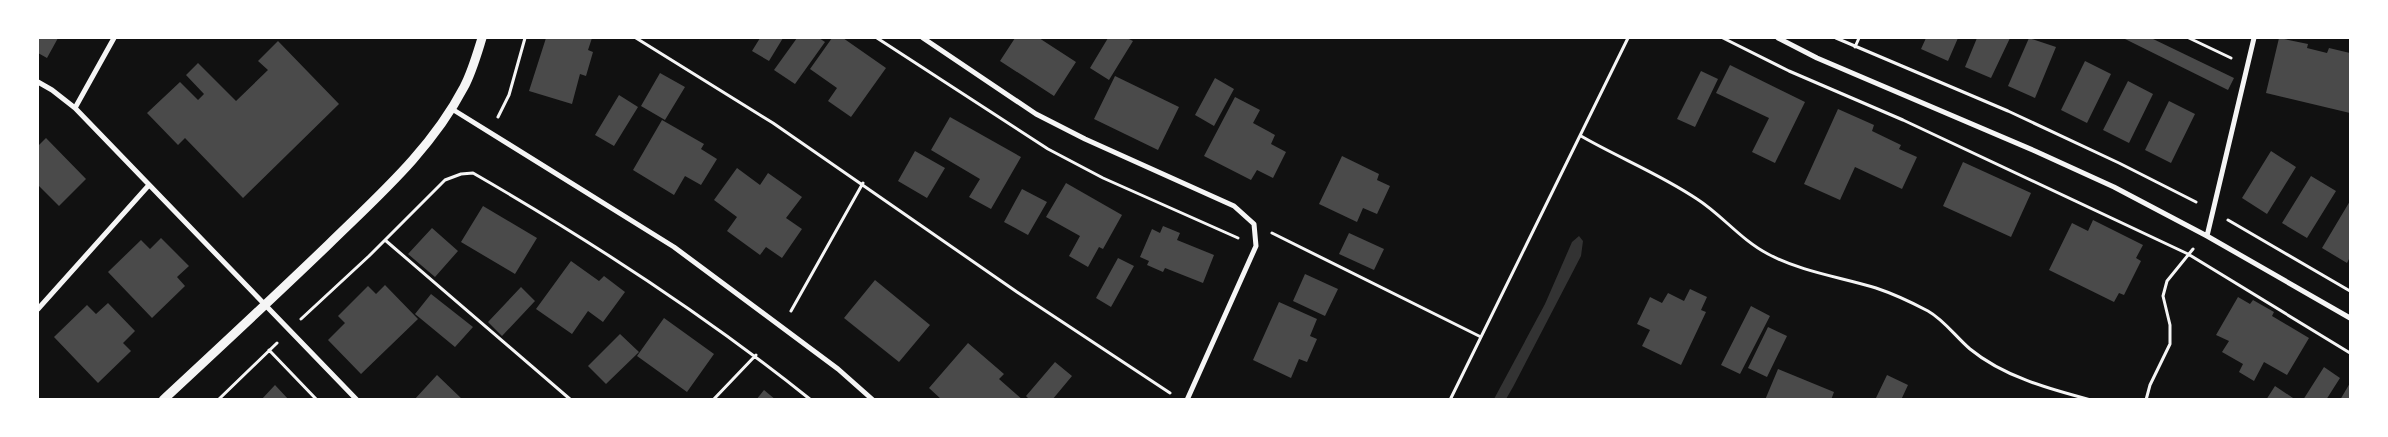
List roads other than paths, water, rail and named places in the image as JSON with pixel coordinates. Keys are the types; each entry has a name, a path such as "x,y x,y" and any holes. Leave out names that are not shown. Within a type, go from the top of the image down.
{"street":[{"path":"75,108 114,38"},
{"path":"163,400 265,306 397,179 426,146 452,109 468,78 482,38"},
{"path":"923,38 1036,114 1234,206 1254,224 1256,246 1187,400"},
{"path":"1778,38 1817,58 2035,151 2114,187 2207,236 2350,318"},
{"path":"2207,236 2254,38"},
{"path":"38,82 52,90 75,108 357,400"},
{"path":"452,109 674,247 838,369 873,400"},
{"path":"38,309 149,185"}]}
